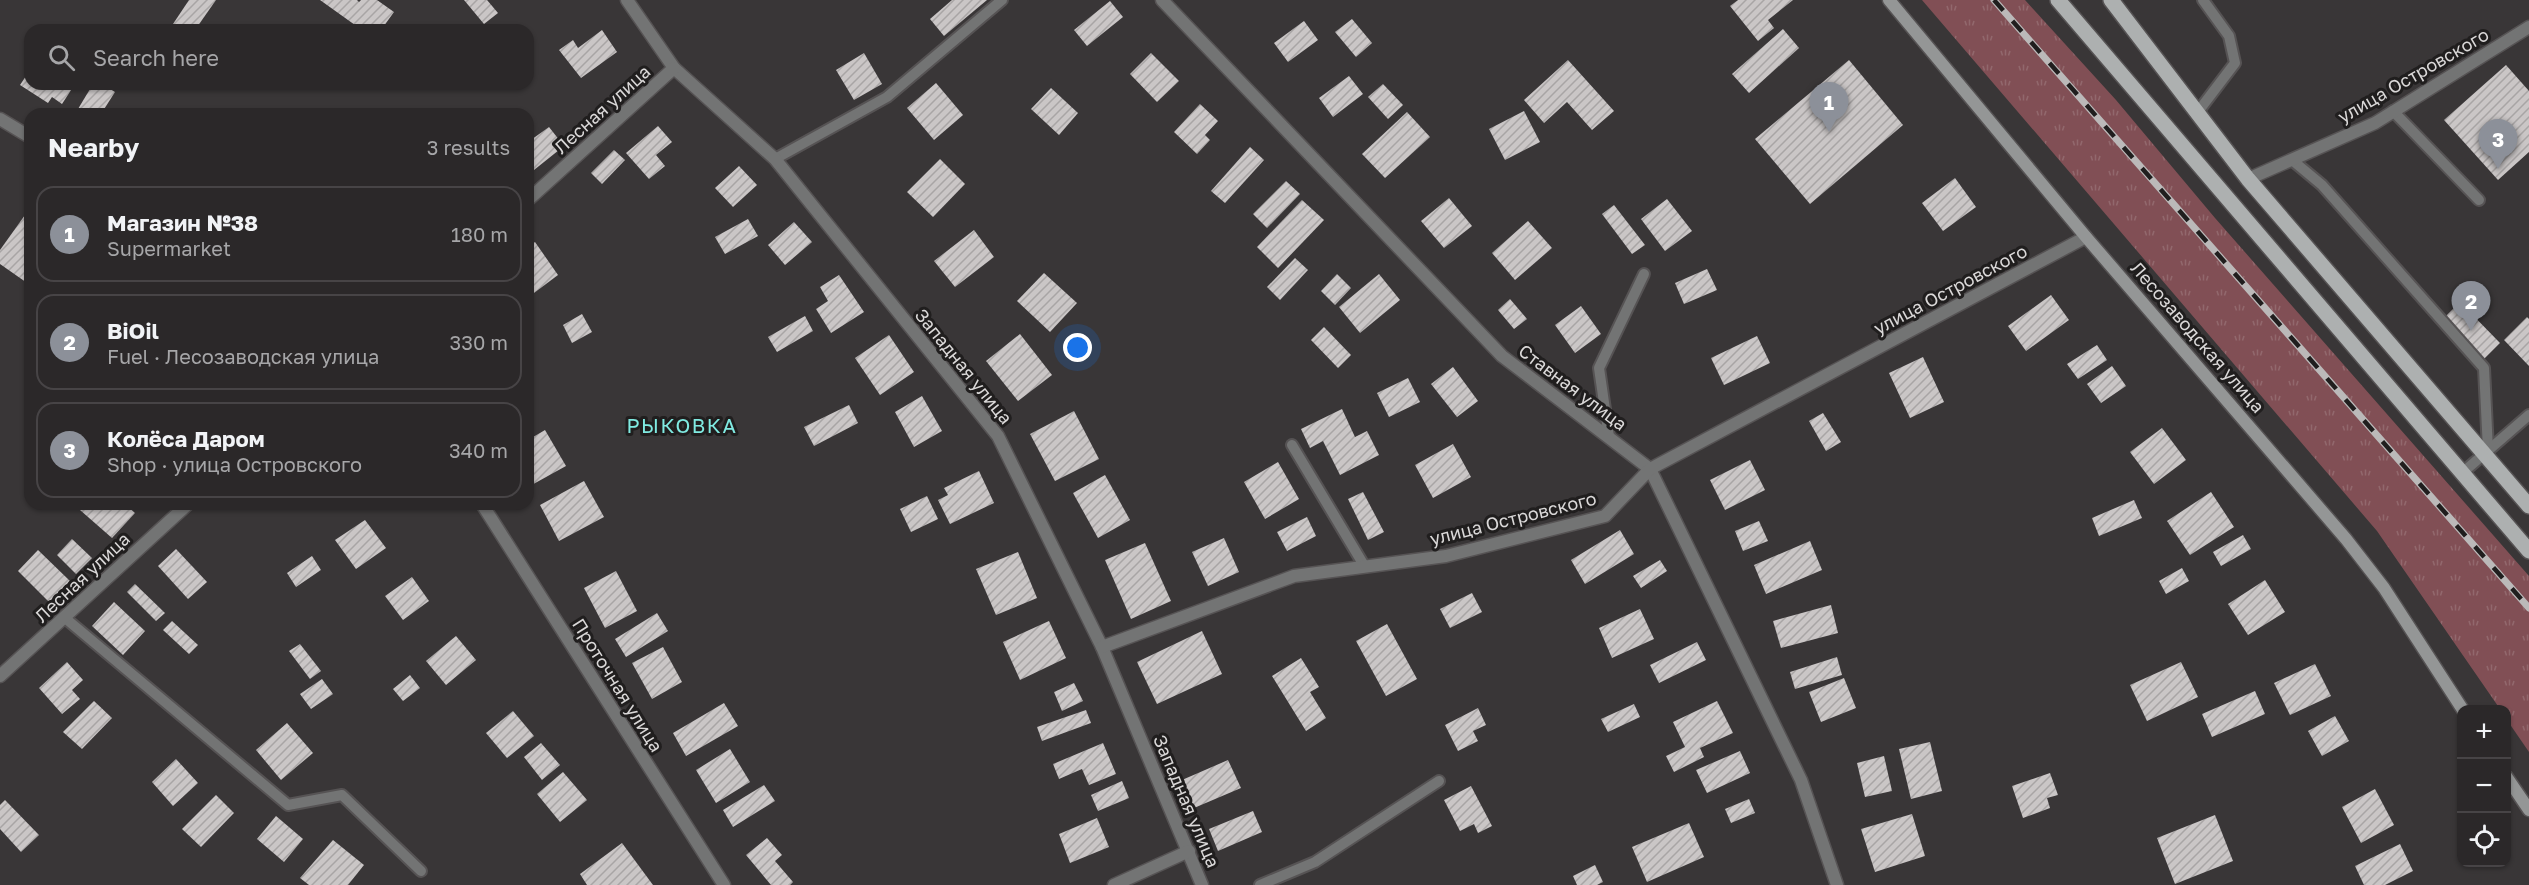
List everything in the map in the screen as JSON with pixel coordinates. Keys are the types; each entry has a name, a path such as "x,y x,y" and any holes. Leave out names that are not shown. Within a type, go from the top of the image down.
{"main road":[{"path":"2058,0 2529,551"},
{"path":"2111,0 2248,179 2486,452 2529,506"}],"street":[{"name":"Западная улица","path":"627,0 674,69 775,159 998,436 1102,647 1202,885"},
{"name":"Ставная улица","path":"1162,0 1502,356 1650,469 1801,780 1837,885"},
{"name":"Лесозаводская улица","path":"1889,0 2086,237 2346,539 2384,588 2460,705"},
{"name":"улица Островского","path":"2248,179 2374,123 2529,27"},
{"name":"Лесная улица","path":"534,195 674,69"},
{"path":"0,119 24,133"},
{"name":"улица Островского","path":"1102,647 1294,576 1446,556 1605,516 1650,469 2086,237"},
{"name":"Лесная улица","path":"0,676 182,510"},
{"name":"Проточная улица","path":"486,510 724,885"},
{"path":"2511,783 2529,810"},
{"path":"1114,885 1189,851"}],"lane":[{"path":"775,159 887,97 1002,0"},
{"path":"2197,113 2235,63 2229,36 2203,0"},
{"path":"2392,111 2479,200"},
{"path":"2292,160 2322,185 2484,368 2486,452"},
{"path":"1609,438 1599,368 1644,274"},
{"path":"2461,474 2529,415"},
{"path":"1292,445 1365,567"},
{"path":"65,618 288,805 342,795 421,871"},
{"path":"1260,885 1315,862 1439,782"}],"green space":[{"path":"1922,0 2025,0 2116,100 2215,218 2529,576 2529,752 2511,726 2511,705 2497,705 2377,531"}],"building":[{"path":"189,0 216,0 199,24 173,24"},
{"path":"320,0 357,0 359,2 377,0 394,12 385,24 354,24"},
{"path":"464,0 487,0 498,13 484,24"},
{"path":"952,0 987,0 944,36 930,19"},
{"path":"1738,0 1793,0 1768,20 1774,28 1758,41 1730,6"},
{"path":"1110,1 1123,17 1087,46 1074,30"},
{"path":"1352,19 1372,43 1356,57 1335,32"},
{"path":"1304,21 1318,40 1288,62 1274,43"},
{"path":"1783,29 1799,48 1749,93 1732,74"},
{"path":"602,30 617,52 581,78 559,50 573,40 578,48"},
{"path":"864,53 882,84 854,100 836,70"},
{"path":"1151,53 1179,81 1157,102 1130,74"},
{"path":"1568,60 1614,111 1592,130 1567,102 1544,123 1524,100"},
{"path":"1849,60 1903,125 1810,204 1755,139"},
{"path":"2506,65 2529,91 2529,152 2498,180 2444,120"},
{"path":"1349,76 1363,94 1333,117 1319,98"},
{"path":"936,83 963,115 934,140 907,108"},
{"path":"1383,84 1403,105 1388,119 1368,97"},
{"path":"1051,88 1078,113 1059,135 1031,109"},
{"path":"28,90 71,90 62,104 52,97 48,103"},
{"path":"89,90 115,92 105,108 79,108"},
{"path":"1200,104 1218,121 1205,135 1210,140 1197,154 1174,132"},
{"path":"1524,111 1540,142 1505,160 1489,129"},
{"path":"1407,112 1430,137 1385,178 1362,154"},
{"path":"658,126 672,142 656,155 665,166 649,179 626,153"},
{"path":"549,127 564,146 534,170 534,138"},
{"path":"1250,147 1264,160 1225,203 1211,191"},
{"path":"614,150 625,160 602,184 591,173"},
{"path":"940,159 965,184 933,217 907,192"},
{"path":"739,166 757,185 733,207 715,188"},
{"path":"1955,178 1976,207 1943,231 1922,203"},
{"path":"1286,181 1300,194 1267,228 1253,214"},
{"path":"1449,198 1472,226 1444,248 1421,221"},
{"path":"1667,199 1692,231 1665,251 1641,219"},
{"path":"1302,200 1324,220 1278,268 1257,247"},
{"path":"1614,205 1645,245 1632,254 1602,214"},
{"path":"24,216 24,281 0,264 0,250"},
{"path":"748,219 758,236 725,254 715,237"},
{"path":"1528,221 1552,248 1515,280 1492,253"},
{"path":"794,222 812,242 785,265 768,245"},
{"path":"974,230 994,257 955,287 934,261"},
{"path":"534,243 558,275 534,293"},
{"path":"1295,258 1308,270 1280,300 1267,287"},
{"path":"1707,269 1717,290 1684,304 1675,283"},
{"path":"1044,273 1077,303 1050,332 1017,301"},
{"path":"1337,274 1351,288 1335,305 1321,291"},
{"path":"1379,274 1400,300 1360,333 1339,307"},
{"path":"839,275 864,312 831,333 816,309 828,301 820,287"},
{"path":"2051,295 2069,320 2026,351 2008,326"},
{"path":"1510,299 1527,319 1514,329 1498,310"},
{"path":"2460,302 2500,343 2482,361 2442,320"},
{"path":"1581,306 1601,334 1575,353 1555,325"},
{"path":"582,314 592,332 572,343 563,325"},
{"path":"805,316 813,331 777,352 768,337"},
{"path":"2527,317 2529,319 2529,366 2504,340"},
{"path":"1324,327 1351,355 1338,368 1311,340"},
{"path":"1020,334 1052,375 1018,401 986,361"},
{"path":"889,335 914,372 880,395 855,358"},
{"path":"1757,336 1770,363 1724,385 1711,358"},
{"path":"2097,345 2107,360 2078,379 2067,364"},
{"path":"1923,357 1944,402 1910,418 1889,373"},
{"path":"2112,366 2126,386 2101,403 2087,384"},
{"path":"1453,367 1478,401 1457,417 1431,384"},
{"path":"1408,378 1420,402 1389,417 1377,393"},
{"path":"922,396 942,431 914,447 895,412"},
{"path":"849,405 858,423 814,446 804,427"},
{"path":"1342,409 1355,437 1367,431 1379,455 1340,475 1323,441 1310,448 1301,429"},
{"path":"1074,411 1099,459 1055,481 1030,434"},
{"path":"1823,413 1841,442 1826,451 1809,421"},
{"path":"2162,428 2186,460 2154,484 2130,452"},
{"path":"545,430 566,466 534,484 534,436"},
{"path":"1453,444 1471,477 1433,498 1415,465"},
{"path":"1750,460 1765,490 1725,510 1710,480"},
{"path":"1278,462 1299,499 1265,519 1244,482"},
{"path":"979,471 994,503 950,524 938,500 948,495 944,488"},
{"path":"1105,475 1130,520 1098,538 1073,493"},
{"path":"584,481 604,517 559,541 540,505"},
{"path":"1363,492 1384,532 1368,540 1348,499"},
{"path":"2211,492 2234,527 2190,555 2167,521"},
{"path":"927,496 938,519 911,532 900,509"},
{"path":"2134,500 2142,518 2099,536 2092,518"},
{"path":"80,510 132,510 135,513 112,538"},
{"path":"1307,517 1316,536 1287,551 1277,532"},
{"path":"365,520 386,548 356,569 335,540"},
{"path":"1759,521 1768,541 1743,551 1735,531"},
{"path":"1620,530 1634,554 1585,584 1571,560"},
{"path":"2243,535 2251,549 2221,566 2213,552"},
{"path":"1224,538 1239,572 1208,586 1192,552"},
{"path":"72,539 92,558 76,574 57,555"},
{"path":"1810,541 1822,570 1766,594 1754,565"},
{"path":"1145,543 1171,601 1131,619 1105,560"},
{"path":"176,549 207,582 188,599 158,566"},
{"path":"38,550 70,581 49,602 18,571"},
{"path":"1018,552 1037,598 996,615 976,569"},
{"path":"312,556 321,570 296,587 287,573"},
{"path":"1660,560 1667,571 1641,588 1633,576"},
{"path":"2182,568 2189,581 2166,594 2159,581"},
{"path":"616,571 637,611 605,628 584,588"},
{"path":"412,577 429,601 403,620 385,596"},
{"path":"2265,580 2285,612 2248,635 2228,604"},
{"path":"135,584 165,613 156,621 127,592"},
{"path":"1472,593 1482,612 1450,628 1440,609"},
{"path":"114,602 145,631 123,655 92,626"},
{"path":"1831,605 1838,633 1781,648 1773,621"},
{"path":"1640,609 1654,639 1612,658 1599,628"},
{"path":"657,613 668,631 626,657 615,639"},
{"path":"172,621 198,645 189,654 163,630"},
{"path":"1049,621 1066,658 1020,680 1003,642"},
{"path":"1387,624 1417,679 1386,696 1356,641"},
{"path":"1202,631 1222,674 1157,704 1137,662"},
{"path":"456,636 476,660 446,685 426,661"},
{"path":"1697,642 1706,660 1659,683 1650,665"},
{"path":"300,644 321,671 310,679 289,651"},
{"path":"663,647 682,682 652,699 632,663"},
{"path":"1837,657 1842,675 1795,689 1790,672"},
{"path":"1301,658 1319,687 1310,692 1326,718 1306,731 1272,676"},
{"path":"67,662 83,680 72,690 80,699 62,714 39,688"},
{"path":"2181,662 2198,697 2147,721 2130,685"},
{"path":"2315,664 2331,696 2290,715 2274,683"},
{"path":"410,675 420,688 403,701 393,689"},
{"path":"1844,678 1856,708 1821,722 1809,692"},
{"path":"322,679 333,694 311,709 300,694"},
{"path":"1074,683 1083,701 1062,711 1054,692"},
{"path":"2255,691 2265,714 2212,737 2202,714"},
{"path":"94,701 112,718 82,749 63,732"},
{"path":"1717,701 1733,733 1700,748 1704,757 1674,772 1666,756 1685,747 1673,722"},
{"path":"724,703 738,726 686,756 673,733"},
{"path":"1634,704 1640,717 1608,732 1601,719"},
{"path":"1478,708 1486,725 1473,731 1478,741 1458,751 1445,725"},
{"path":"1086,710 1091,723 1042,741 1037,727"},
{"path":"513,711 534,736 507,758 486,733"},
{"path":"2335,716 2349,741 2322,756 2308,731"},
{"path":"287,723 313,753 281,780 256,750"},
{"path":"1930,742 1942,791 1911,799 1899,749"},
{"path":"541,743 560,765 542,780 524,757"},
{"path":"1103,743 1116,774 1089,785 1082,769 1059,779 1053,764"},
{"path":"730,749 750,782 716,803 696,770"},
{"path":"1740,751 1750,773 1707,793 1696,770"},
{"path":"1884,756 1892,791 1865,797 1857,763"},
{"path":"176,759 198,783 173,806 152,782"},
{"path":"1228,760 1241,788 1194,808 1182,780"},
{"path":"563,772 587,800 560,822 537,794"},
{"path":"2050,773 2058,795 2047,798 2050,808 2023,818 2012,786"},
{"path":"1122,781 1129,798 1098,811 1091,795"},
{"path":"764,785 775,801 733,827 723,810"},
{"path":"1471,786 1492,826 1478,833 1474,824 1460,831 1444,800"},
{"path":"2375,789 2394,825 2361,843 2342,807"},
{"path":"216,795 234,813 201,847 182,829"},
{"path":"1749,799 1755,813 1731,823 1725,809"},
{"path":"5,800 39,835 21,852 0,829 0,805"},
{"path":"1253,811 1262,832 1218,851 1209,829"},
{"path":"1912,814 1925,856 1875,872 1861,829"},
{"path":"2215,815 2233,861 2175,884 2157,838"},
{"path":"276,816 303,839 284,862 257,839"},
{"path":"1097,818 1109,847 1070,863 1059,834"},
{"path":"1689,823 1704,857 1647,882 1632,847"},
{"path":"767,838 782,855 775,861 793,882 790,885 771,885 746,855"},
{"path":"333,840 364,865 348,885 309,885 300,878"},
{"path":"622,843 653,885 587,885 580,874"},
{"path":"2400,844 2413,871 2385,885 2364,885 2355,866"},
{"path":"1595,865 1603,882 1597,885 1577,885 1573,876"}],"railway":[{"path":"1994,0 2529,608"}],"place":[{"name":"Магазин №38","path":"1829,132"},
{"name":"Колёса Даром","path":"2498,169"},
{"name":"BiOil","path":"2471,331"}],"district":[{"name":"РЫКОВКА","path":"682,425"}]}
